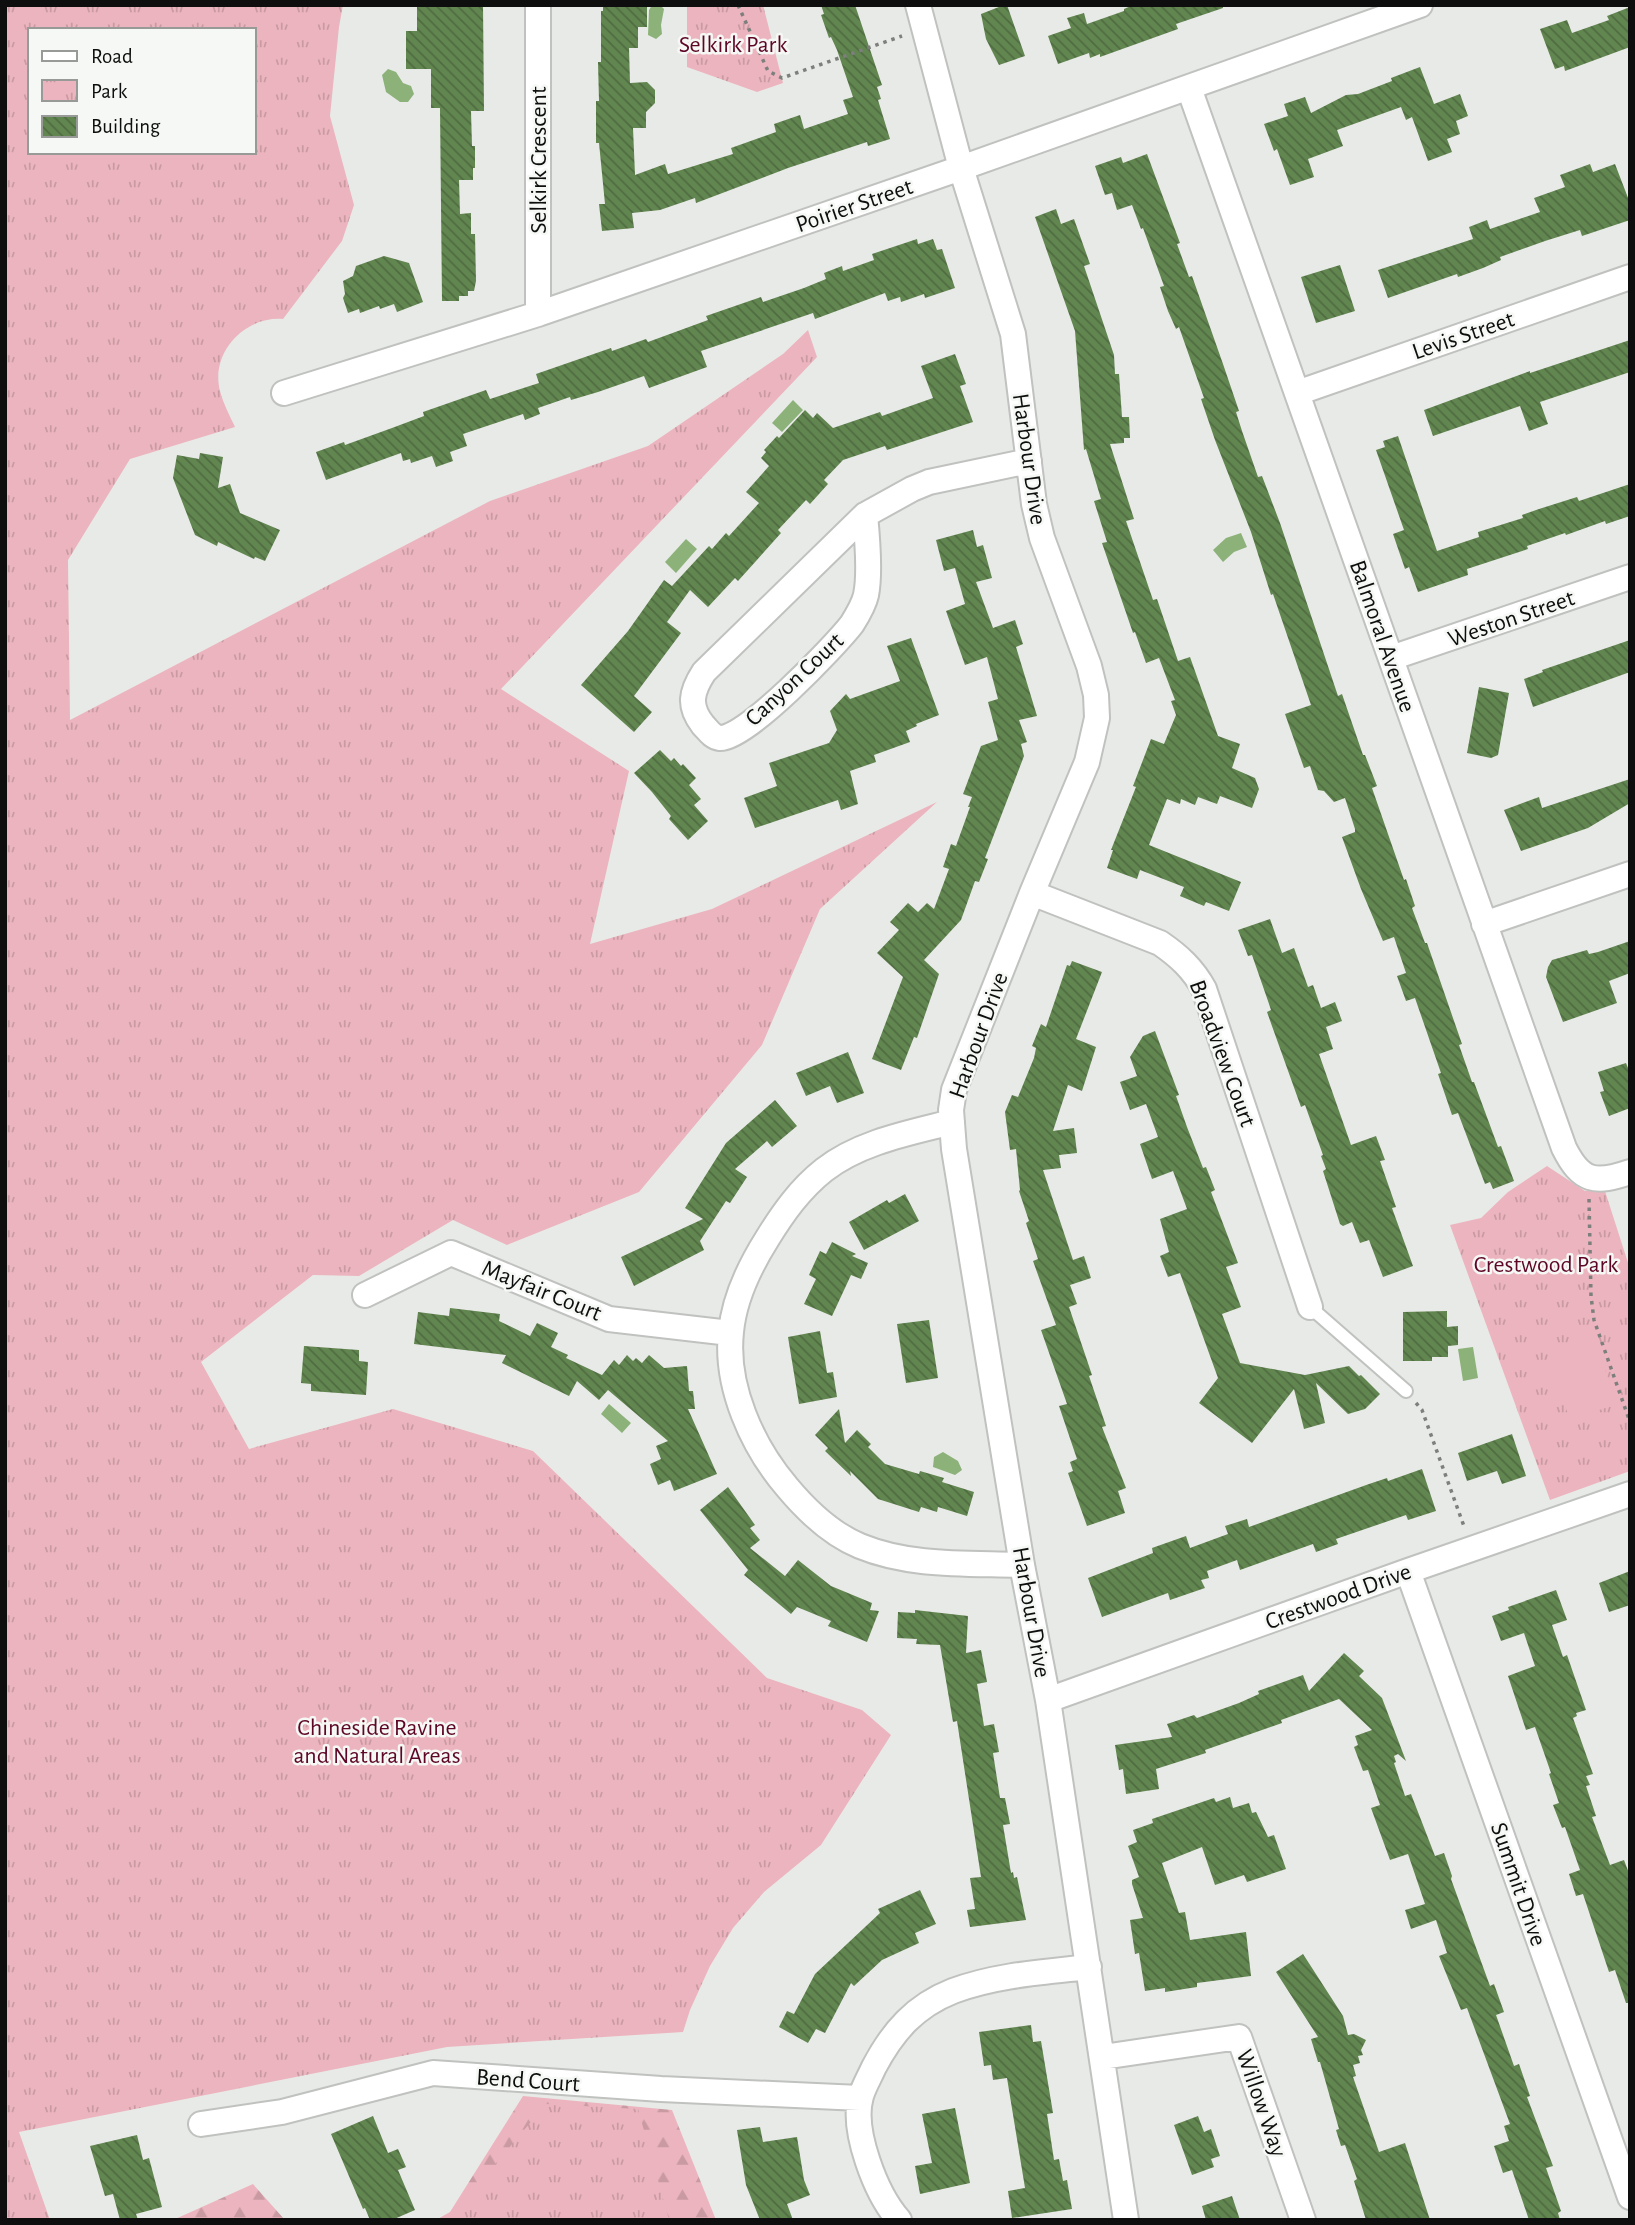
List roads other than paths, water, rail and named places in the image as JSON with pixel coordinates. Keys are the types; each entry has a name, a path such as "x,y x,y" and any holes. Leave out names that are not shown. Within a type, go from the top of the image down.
{"street":[{"name":"Selkirk Crescent","path":"538,5 538,314"},
{"name":"Poirier Street","path":"284,393 538,314 1420,5"},
{"name":"Harbour Drive","path":"921,17 961,168 1013,334 1028,461 1042,538 1089,666 1096,695 1097,718 1087,762 954,1090 952,1122 954,1149 1022,1565 1048,1700 1126,2220"},
{"name":"Balmoral Avenue","path":"1189,88 1564,1149 1572,1165 1587,1178 1601,1180 1630,1172"},
{"name":"Levis Street","path":"1297,393 1630,277"},
{"name":"Canyon Court","path":"865,514 866,595 851,624 810,670 751,723 732,735 720,738 712,735 693,710 691,699 704,672 865,514 929,482 1028,461"},
{"name":"Weston Street","path":"1391,658 1630,577"},
{"path":"1483,924 1630,874"},
{"name":"Broadview Court","path":"1032,893 1160,943 1176,953 1194,971 1204,989 1310,1307"},
{"path":"952,1122 889,1139 839,1160 810,1183 779,1218 756,1256 734,1309 730,1333 734,1379 746,1419 774,1471 811,1513 859,1545 898,1557 1022,1565"},
{"name":"Mayfair Court","path":"365,1295 451,1253 610,1319 730,1333"},
{"name":"Crestwood Drive","path":"1048,1700 1630,1494"},
{"name":"Summit Drive","path":"1408,1571 1630,2197"},
{"path":"899,2220 887,2206 871,2173 863,2137 860,2098 878,2059 898,2028 912,2014 930,2003 975,1984 1089,1967"},
{"name":"Willow Way","path":"1103,2057 1239,2037 1303,2220"},
{"name":"Bend Court","path":"201,2124 282,2112 433,2073 661,2089 860,2098"}],"lane":[{"path":"1310,1307 1406,1391"}],"park label":[{"name":"Selkirk Park","path":"733,44"},
{"name":"Crestwood Park","path":"1546,1264"},
{"name":"Chineside Ravine and Natural Areas","path":"377,1741"}]}
